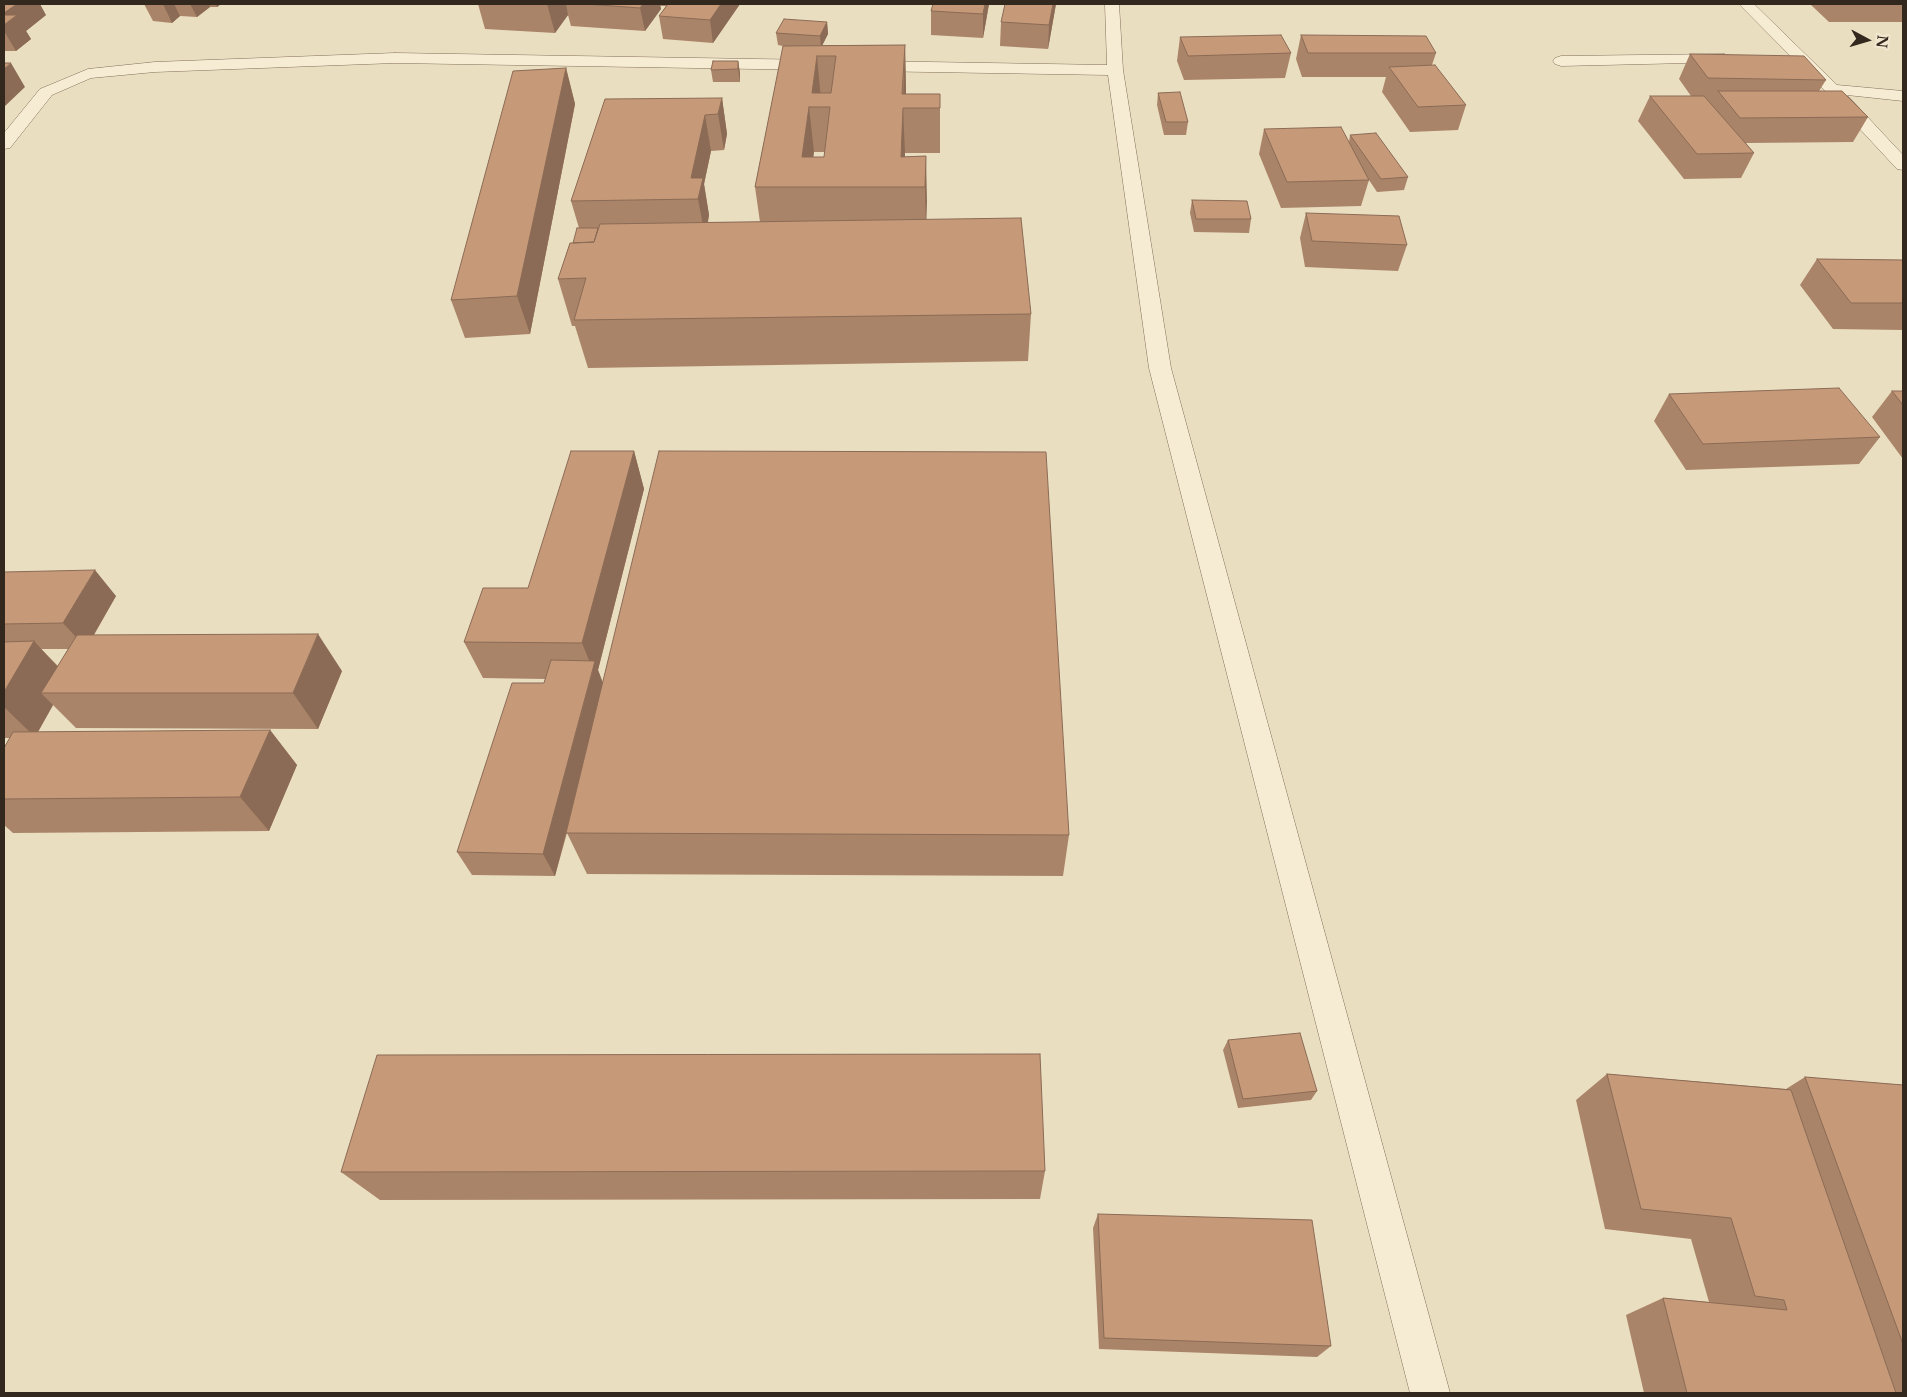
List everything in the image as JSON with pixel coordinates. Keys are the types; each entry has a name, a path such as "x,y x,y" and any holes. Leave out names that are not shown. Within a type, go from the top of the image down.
{"street":[{"path":"1112,4 1115,70 1160,368 1430,1393"},
{"path":"1746,4 1832,89 1903,165"},
{"path":"4,144 46,92 88,74 155,67 395,58 835,66"},
{"path":"1782,58 1801,58"},
{"path":"1561,61 1743,59"},
{"path":"855,66 1115,70"},
{"path":"1832,89 1903,96"}],"building":[{"path":"4,4 17,4 4,13"},
{"path":"585,4 643,4 640,8"},
{"path":"668,4 721,4 710,20 659,16"},
{"path":"933,4 985,4 983,14 931,11"},
{"path":"1005,4 1053,4 1049,25 1001,22"},
{"path":"4,15 17,15 4,25"},
{"path":"784,19 827,22 820,36 776,33"},
{"path":"1281,35 1291,53 1188,56 1180,37"},
{"path":"1301,35 1426,36 1436,53 1308,53"},
{"path":"905,45 902,94 940,94 940,108 903,108 901,157 926,156 925,187 755,187 783,46","holes":["817,56 836,56 831,93 812,93","809,107 830,107 824,157 802,157"]},
{"path":"1690,54 1804,56 1826,80 1708,78"},
{"path":"713,61 738,61 738,69 711,70"},
{"path":"4,63 11,63 4,69"},
{"path":"1435,65 1466,105 1418,107 1389,67"},
{"path":"566,68 517,296 451,300 513,71"},
{"path":"1718,91 1842,91 1868,117 1740,118"},
{"path":"1180,92 1188,122 1166,122 1158,93"},
{"path":"1650,96 1704,96 1754,153 1697,154"},
{"path":"722,98 718,114 705,115 691,178 703,178 698,199 571,201 605,99"},
{"path":"1341,127 1369,180 1287,182 1264,129"},
{"path":"1376,133 1408,177 1381,179 1350,135"},
{"path":"1192,200 1247,201 1251,219 1196,219"},
{"path":"1306,213 1399,216 1407,245 1312,241"},
{"path":"1021,218 1031,314 574,320 586,278 558,279 570,243 594,242 600,224"},
{"path":"577,228 598,228 594,242 573,243"},
{"path":"1817,259 1903,260 1903,303 1851,303"},
{"path":"1839,388 1880,437 1703,444 1669,394"},
{"path":"1892,391 1903,391 1903,405"},
{"path":"571,451 634,451 582,643 464,642 483,588 528,588"},
{"path":"659,451 1046,452 1069,835 566,833"},
{"path":"95,570 63,623 4,624 4,572"},
{"path":"318,634 293,693 41,693 77,635"},
{"path":"34,641 4,692 4,642"},
{"path":"551,660 595,661 543,854 457,852 512,683 544,683"},
{"path":"270,730 240,797 4,799 4,748 13,732"},
{"path":"1300,1033 1317,1091 1243,1099 1228,1040"},
{"path":"1040,1054 1045,1171 341,1172 377,1055"},
{"path":"1607,1074 1791,1090 1896,1393 1687,1393 1663,1298 1787,1310 1784,1300 1755,1296 1731,1218 1641,1209"},
{"path":"1805,1077 1903,1085 1903,1344"},
{"path":"1098,1214 1312,1220 1331,1346 1104,1338"}]}
